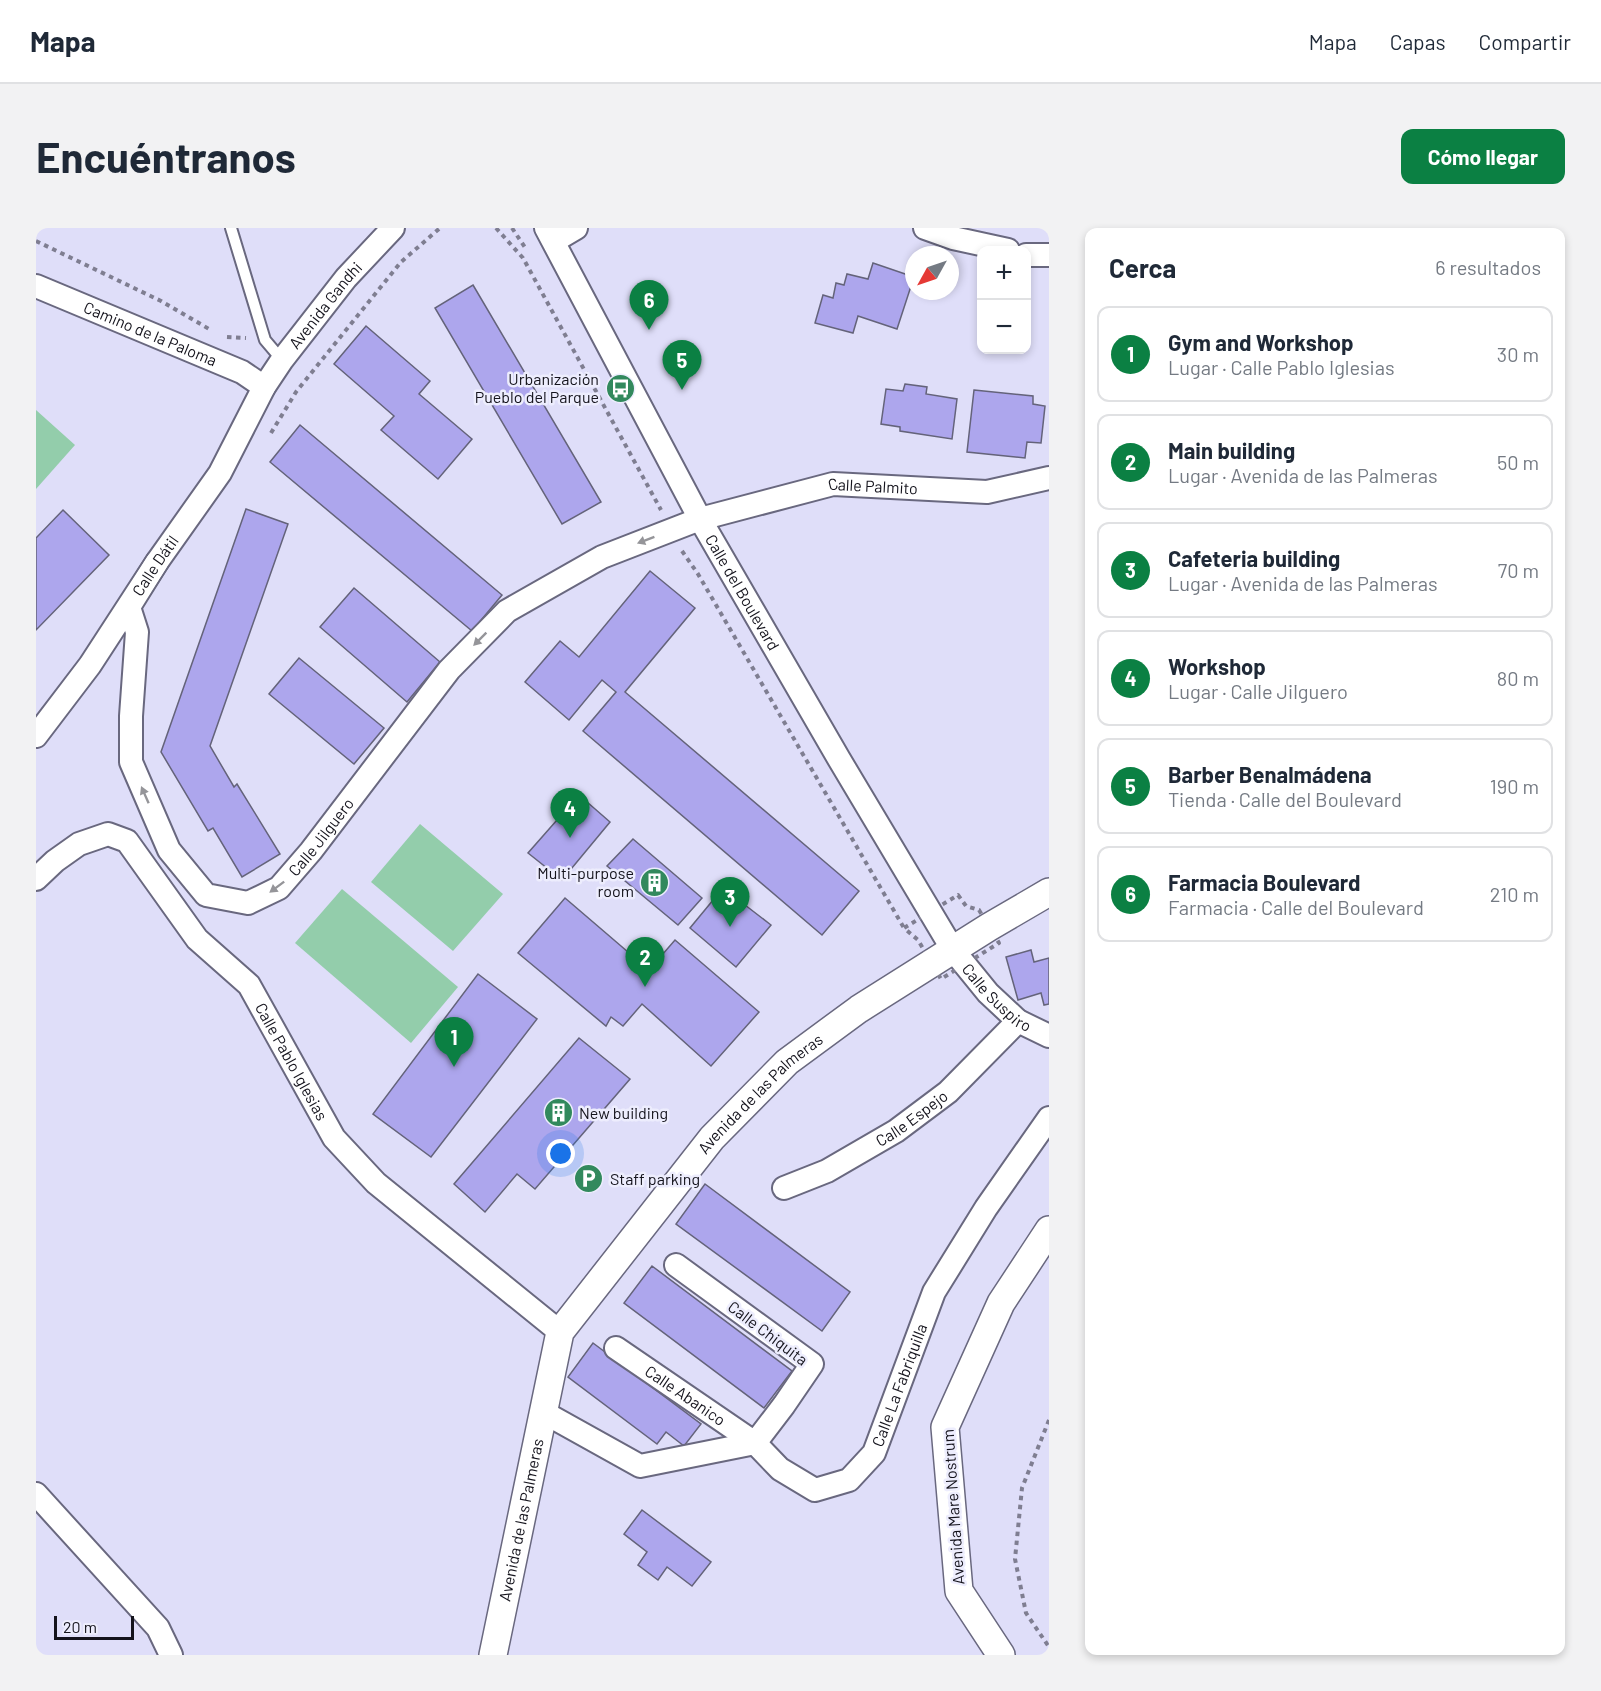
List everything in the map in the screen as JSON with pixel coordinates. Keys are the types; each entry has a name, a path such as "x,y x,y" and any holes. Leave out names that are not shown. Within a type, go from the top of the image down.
{"street":[{"name":"Avenida Gandhi","path":"264,387 282,360 346,278 393,228"},
{"path":"550,234 576,228"},
{"path":"925,228 953,238 990,246"},
{"name":"Calle del Boulevard","path":"550,234 700,519 953,950"},
{"path":"1031,255 1049,255"},
{"name":"Camino de la Paloma","path":"36,286 242,372 264,387"},
{"name":"Calle Dátil","path":"36,736 90,665 157,562 220,473 264,387"},
{"name":"Calle Palmito","path":"700,519 832,484 987,492 1049,478"},
{"name":"Calle Jilguero","path":"157,562 129,607 137,632 131,716 131,762 169,850 206,895 248,903 279,888 311,851 449,670 507,611 602,557 700,519"},
{"name":"Calle Pablo Iglesias","path":"36,879 55,861 79,844 108,834 127,841 197,939 249,985 334,1138 376,1182 560,1332"},
{"name":"Avenida de las Palmeras","path":"493,1655 560,1332 712,1138 788,1062 859,1009 1049,892"},
{"name":"Calle Suspiro","path":"953,950 988,993 1018,1021 1049,1036"},
{"name":"Calle Espejo","path":"784,1188 827,1171 896,1131 948,1092 1018,1021"},
{"name":"Calle La Fabriquilla","path":"755,1443 780,1469 815,1490 849,1480 874,1453 934,1292 986,1208 1049,1118"},
{"name":"Avenida Mare Nostrum","path":"1001,1655 959,1591 945,1427 1001,1303 1049,1230"},
{"name":"Calle Chiquita","path":"676,1265 812,1364 784,1406 755,1443"},
{"name":"Calle Abanico","path":"616,1348 755,1443"},
{"path":"543,1412 640,1466 755,1443"},
{"path":"36,1494 158,1628 171,1655"}],"lane":[{"path":"231,228 265,340 282,360"}],"path":[{"path":"267,440 296,392 401,262 440,228"},
{"path":"496,228 523,258 672,530 684,556 698,574 904,928"},
{"path":"512,228 526,249"},
{"path":"36,241 161,302"},
{"path":"1049,1420 1022,1488 1015,1559 1026,1613 1049,1647"}],"green space":[{"path":"36,410 75,445 36,489"},
{"path":"420,824 503,894 453,951 371,882"},
{"path":"342,889 458,987 411,1043 295,943"}],"building":[{"path":"873,263 905,274 906,300 897,329 858,316 853,333 815,323 823,295 833,298 836,283 844,285 847,274 868,279"},
{"path":"473,285 601,502 562,524 435,308"},
{"path":"366,326 430,381 419,394 472,439 438,479 381,430 394,416 334,364"},
{"path":"905,384 927,387 926,394 957,399 952,439 900,431 900,427 881,424 886,389 903,391"},
{"path":"974,390 1033,396 1033,404 1045,406 1041,443 1027,442 1025,458 967,452"},
{"path":"300,425 502,595 472,631 270,462"},
{"path":"246,509 288,524 210,746 234,787 237,784 280,854 242,877 213,828 208,831 161,752"},
{"path":"63,510 109,555 36,630 36,538"},
{"path":"650,571 695,608 625,692 859,891 822,935 583,731 616,692 602,680 569,720 525,682 560,641 579,657"},
{"path":"354,588 440,662 407,702 320,627"},
{"path":"299,658 384,728 354,764 269,694"},
{"path":"579,795 610,822 562,880 528,853"},
{"name":"Multi-purpose room","path":"633,839 702,898 678,925 607,866"},
{"path":"723,888 771,925 736,967 690,928"},
{"path":"565,898 649,970 675,940 759,1012 711,1066 642,1004 623,1026 611,1017 606,1026 518,953"},
{"path":"1031,950 1034,962 1049,958 1049,1004 1044,1005 1041,993 1018,1000 1006,957"},
{"path":"478,974 537,1019 431,1157 373,1114"},
{"name":"New building","path":"579,1038 630,1079 535,1189 517,1174 485,1212 454,1184"},
{"path":"705,1184 850,1292 822,1331 676,1224"},
{"path":"652,1266 792,1371 764,1408 624,1303"},
{"path":"593,1343 701,1424 684,1446 666,1432 657,1444 568,1377"},
{"path":"642,1510 711,1562 692,1586 667,1567 658,1580 638,1565 647,1552 624,1534"}],"place":[{"name":"Farmacia Boulevard","path":"649,330"},
{"name":"Urbanización Pueblo del Parque","path":"620,388"},
{"name":"Barber Benalmádena","path":"682,390"},
{"name":"Workshop","path":"570,838"},
{"name":"Multi-purpose room","path":"655,882"},
{"name":"Cafeteria building","path":"730,927"},
{"name":"Main building","path":"645,987"},
{"name":"Gym and Workshop","path":"454,1067"},
{"name":"New building","path":"558,1113"},
{"name":"Staff parking","path":"589,1179"}]}
